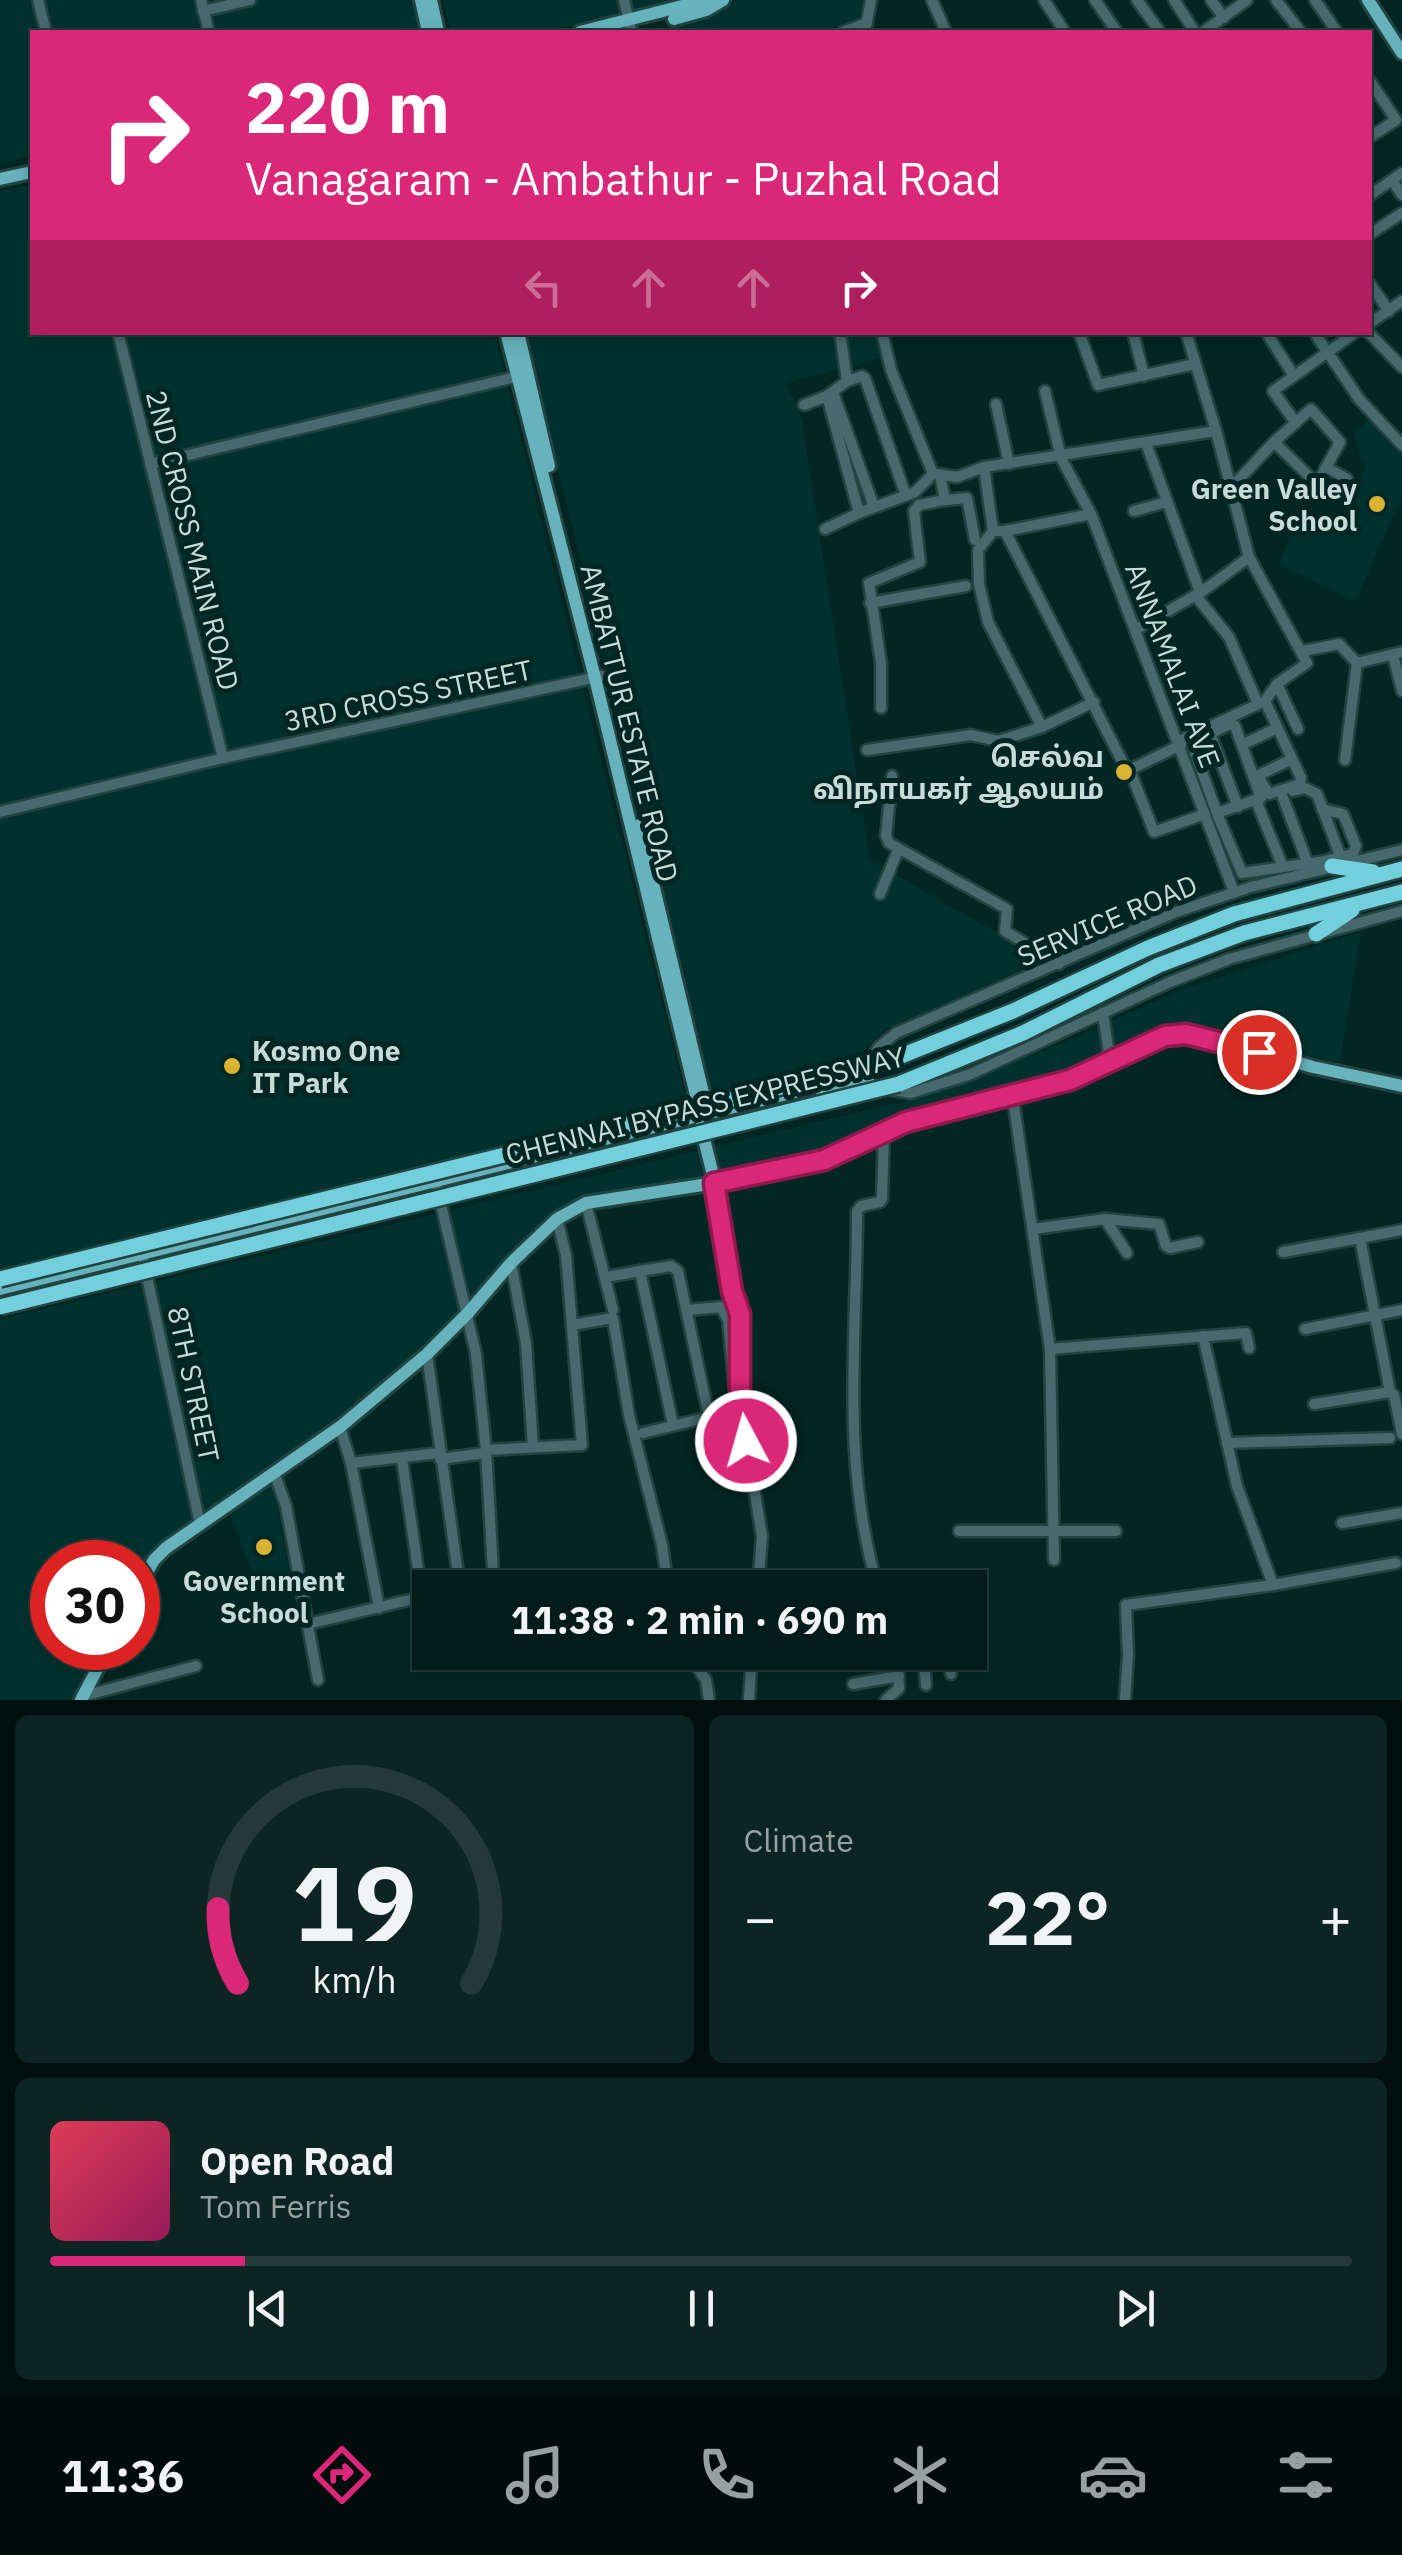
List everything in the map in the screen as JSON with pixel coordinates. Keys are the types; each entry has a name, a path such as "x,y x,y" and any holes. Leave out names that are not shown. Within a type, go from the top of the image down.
{"highway":[{"path":"1337,862 1385,873"},
{"name":"CHENNAI BYPASS EXPRESSWAY","path":"0,1278 891,1060 1234,914 1402,869"},
{"name":"CHENNAI BYPASS EXPRESSWAY","path":"0,1304 900,1084 1024,1032 1159,965 1244,933 1402,892"},
{"path":"1316,934 1363,902"}],"main road":[{"path":"421,0 428,30"},
{"path":"432,0 438,30"},
{"path":"626,28 706,0"},
{"path":"626,28 693,14 723,0"},
{"path":"1368,0 1402,37"},
{"path":"1378,0 1402,53"},
{"path":"0,180 30,172"},
{"name":"AMBATTUR ESTATE ROAD","path":"507,335 523,375"},
{"name":"AMBATTUR ESTATE ROAD","path":"518,335 523,375 706,1121 714,1183"},
{"path":"160,1555 340,1427 426,1354 558,1219 586,1203 714,1183 824,1160 906,1122 1070,1080 1155,1039 1186,1034 1402,1086"},
{"path":"0,1289 437,1189 868,1078"},
{"path":"0,1304 144,1259"},
{"path":"82,1698 97,1670"}],"street":[{"path":"38,0 46,30"},
{"path":"208,30 202,5 250,0"},
{"path":"624,0 626,28"},
{"path":"866,28 871,0"},
{"path":"932,0 945,30"},
{"path":"1044,0 1064,30"},
{"path":"1095,0 1116,30"},
{"path":"1139,0 1159,30"},
{"path":"1174,0 1194,30"},
{"path":"1210,0 1224,18"},
{"path":"1205,30 1246,0"},
{"path":"1276,0 1299,30"},
{"path":"1315,0 1334,29"},
{"path":"1372,84 1396,120 1372,134"},
{"path":"1372,194 1397,177 1402,195"},
{"path":"1372,233 1402,213"},
{"path":"1372,287 1388,311"},
{"path":"1372,322 1402,301"},
{"name":"2ND CROSS MAIN ROAD","path":"119,335 223,758"},
{"path":"840,335 848,381"},
{"path":"883,335 891,370 945,500"},
{"path":"1080,335 1096,384 1195,364"},
{"path":"1134,335 1144,376"},
{"path":"1187,335 1249,557 1305,657"},
{"path":"1268,335 1294,376"},
{"path":"1316,335 1368,410 1402,445"},
{"path":"1296,423 1272,391 1352,335"},
{"path":"1371,335 1402,366"},
{"path":"150,464 523,375"},
{"path":"804,406 848,381 866,378 906,496"},
{"name":"ANNAMALAI AVE","path":"1045,392 1061,458 1090,514 1210,817 1234,892"},
{"path":"830,394 874,507"},
{"path":"830,394 859,513"},
{"path":"996,404 1009,464"},
{"path":"1230,488 1274,442 1311,410 1340,442 1316,484 1274,442"},
{"path":"824,529 906,496 937,474 957,477 984,467 1216,431"},
{"path":"1146,443 1197,594 1229,637 1277,728 1301,778 1300,784 1269,794 1236,719"},
{"path":"984,467 999,531 1129,768 1154,832 1305,788 1316,794 1337,862"},
{"path":"1326,467 1347,479"},
{"path":"881,708 881,663 868,587 871,581 920,562 914,508 967,498 975,540"},
{"path":"1134,512 1167,502"},
{"path":"1042,727 988,622 978,550 999,531 1090,514"},
{"path":"1136,630 1249,557"},
{"path":"870,603 966,586"},
{"path":"1129,768 1263,704 1305,657 1340,644 1356,663 1345,760"},
{"path":"1356,663 1398,653 1402,690"},
{"name":"3RD CROSS STREET","path":"0,812 223,758 598,677"},
{"path":"1277,684 1298,728"},
{"path":"867,750 971,736 998,740 1042,727 1094,702"},
{"path":"1234,724 1262,798 1218,813 1193,747 1209,731 1234,724"},
{"path":"1246,743 1277,728"},
{"path":"1209,731 1238,807"},
{"path":"1259,775 1292,760"},
{"path":"1205,782 1249,762"},
{"path":"892,776 886,836 898,850 1007,909 1005,931 1059,964"},
{"path":"1282,795 1308,864"},
{"path":"1257,803 1283,867"},
{"path":"1228,876 1337,862 1356,851 1346,818 1322,810"},
{"path":"1210,817 1242,873"},
{"path":"880,894 898,850"},
{"name":"SERVICE ROAD","path":"868,1078 866,1066 896,1032 1176,912 1337,862 1402,850"},
{"path":"868,1078 911,1092 971,1074 1229,958 1402,911"},
{"path":"1103,1013 1110,1061"},
{"path":"1012,1092 1050,1350 1054,1560"},
{"path":"874,1570 857,1498 852,1363 857,1211 882,1199 884,1132"},
{"path":"714,1183 732,1291 740,1314 740,1410 762,1536 759,1570"},
{"path":"437,1189 476,1354 493,1570"},
{"path":"586,1203 613,1310"},
{"path":"351,1463 582,1445 566,1256 558,1219"},
{"path":"1033,1229 1104,1220 1158,1224 1170,1248 1198,1242"},
{"path":"1104,1220 1127,1253"},
{"path":"1283,1252 1402,1230"},
{"path":"1227,1443 1396,1436 1395,1393 1360,1238"},
{"name":"8TH STREET","path":"144,1259 200,1524"},
{"path":"511,1263 526,1343 533,1446"},
{"path":"606,1277 676,1267 709,1417"},
{"path":"640,1270 673,1425"},
{"path":"644,1433 731,1409 736,1399 728,1320 722,1307 687,1310"},
{"path":"1305,1329 1402,1310"},
{"path":"572,1325 613,1318 628,1415 665,1570"},
{"path":"1050,1350 1246,1334 1250,1348"},
{"path":"1203,1336 1236,1486 1274,1584"},
{"path":"426,1354 459,1570"},
{"path":"1314,1404 1395,1393"},
{"path":"340,1427 351,1463 379,1608"},
{"path":"402,1459 421,1570"},
{"path":"275,1475 286,1506 318,1680"},
{"path":"1342,1523 1402,1513"},
{"path":"959,1531 1116,1531"},
{"path":"1125,1700 1126,1604 1396,1563"},
{"path":"308,1624 412,1600"},
{"path":"82,1698 196,1666"},
{"path":"699,1670 706,1680 709,1700"},
{"path":"748,1700 750,1670"},
{"path":"886,1700 898,1688 899,1670"},
{"path":"924,1670 926,1685"},
{"path":"950,1670 950,1674"},
{"path":"853,1684 899,1676"}],"shaded area":[{"path":"0,0 414,0 421,30 30,30 30,156 0,164"},
{"path":"443,0 684,0 555,30 450,30"},
{"path":"735,0 862,0 856,30 647,30 697,18"},
{"path":"30,184 30,335 495,335 686,1098 420,1168 0,1269 0,192"},
{"path":"523,335 877,335 881,358 786,383 802,420 870,860 1044,960 886,1029 858,1057 711,1093 632,754"},
{"name":"Green Valley School","path":"1370,418 1402,448 1402,496 1355,602 1279,565 1299,512 1347,534 1365,468 1354,435"},
{"path":"1361,932 1340,1063 1182,1024 1058,1073 948,1103 807,1157 603,1194 561,1208 439,1332 337,1421 160,1548 160,1540 30,1540 30,1670 87,1670 72,1700 0,1700 0,1319 925,1096 1072,1039 1182,989"},
{"name":"Government School","path":"273,1483 291,1581 258,1590 230,1513"}],"place":[{"name":"Green Valley School","path":"1377,504"},
{"name":"செல்வ விநாயகர் ஆலயம்","path":"1124,772"},
{"name":"Kosmo One IT Park","path":"232,1066"},
{"name":"Government School","path":"264,1547"}],"route":[{"path":"746,1441 740,1410 742,1329 714,1183 824,1160 906,1122 1070,1080 1172,1034 1259,1052"}]}
